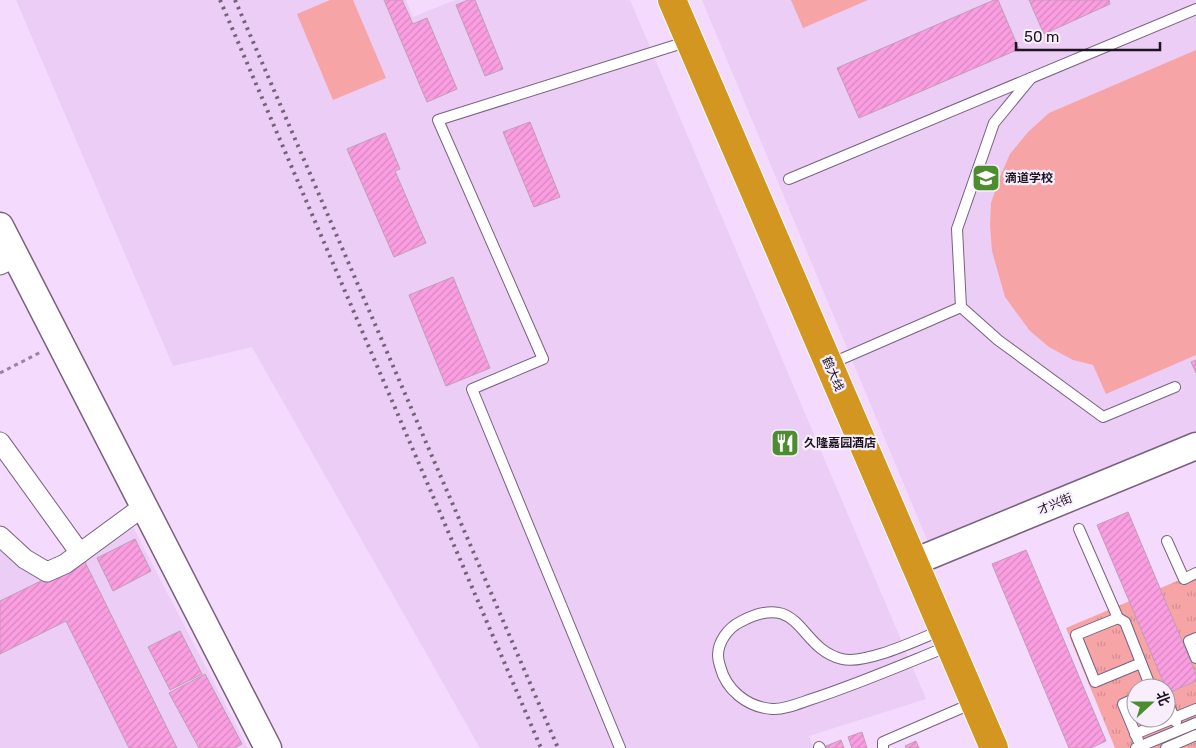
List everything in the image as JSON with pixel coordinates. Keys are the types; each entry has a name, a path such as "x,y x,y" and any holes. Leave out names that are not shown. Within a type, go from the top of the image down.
{"highway":[{"name":"鹤大线","path":"672,0 994,748"}],"street":[{"path":"0,226 8,261 59,342 268,748"},
{"path":"0,442 80,553"},
{"name":"才兴街","path":"914,562 1196,446"},
{"path":"0,536 25,559 46,572 65,564 144,506"}],"lane":[{"path":"789,179 1196,9"},
{"path":"620,748 472,389 543,360 438,120 690,40"},
{"path":"1031,78 994,123 957,229 961,307 998,340 1103,417 1175,386"},
{"path":"829,364 961,307"},
{"path":"1079,529 1118,618 1125,622 1147,678"},
{"path":"1167,541 1184,579 1196,573"},
{"path":"775,612 791,617 816,643 828,653 842,660 860,659 947,638 830,693 794,705 772,709 750,703 734,692 723,679 718,656 723,637 738,623 758,614 775,612"},
{"path":"1118,618 1076,635 1095,682 1141,664"},
{"path":"1196,638 1189,641 1196,658"},
{"path":"883,748 883,742 975,702"},
{"path":"1176,717 1196,709"},
{"path":"1176,723 1179,730"},
{"path":"1133,728 1140,747 1196,723"},
{"path":"1135,734 1150,728"},
{"path":"1166,748 1196,735"}],"path":[{"path":"0,373 59,342"}],"shaded area":[{"path":"16,0 406,0 413,17 455,0 630,0 926,699 809,736 813,748 480,748 252,347 173,366"},
{"name":"滴道学校","path":"702,0 1196,0 1196,438 930,547"},
{"path":"133,527 248,748 0,748 0,546 43,579 102,548"}],"green space":[{"path":"330,0 353,0 386,78 333,100 297,14"},
{"path":"791,0 868,0 803,28"},
{"path":"1196,50 1196,355 1106,394 1093,365 1073,360 1049,347 1030,331 1005,297 992,251 991,203 1010,154 1028,132 1049,113"},
{"path":"1196,573 1196,748 1115,748 1066,628"}],"building":[{"path":"384,0 402,0 413,24 427,18 457,89 427,102"},
{"path":"468,0 475,0 503,69 485,76 456,5"},
{"path":"994,0 998,0 1019,49 859,118 837,68"},
{"path":"1029,0 1109,0 1110,4 1044,34"},
{"path":"530,122 560,197 534,207 503,132"},
{"path":"385,133 400,169 395,171 426,243 394,257 347,149"},
{"path":"453,277 490,368 446,386 409,295"},
{"path":"1196,360 1196,373 1191,362"},
{"path":"1128,512 1196,674 1196,681 1176,690 1176,678 1162,678 1097,525"},
{"path":"135,539 151,571 113,591 97,558"},
{"path":"1026,550 1106,741 1091,748 1069,748 992,564"},
{"path":"84,560 177,748 129,748 66,621 0,654 0,601"},
{"path":"180,631 202,674 170,690 148,647"},
{"path":"205,674 242,744 235,748 199,748 169,693"},
{"path":"862,732 867,748 852,748 848,737"},
{"path":"841,740 844,748 827,748 826,746"},
{"path":"916,741 919,748 906,748 905,746"}],"railway":[{"path":"220,0 541,748"},
{"path":"235,0 558,748"}],"place":[{"name":"滴道学校","path":"986,178"},
{"name":"久隆嘉园酒店","path":"785,443"}]}
